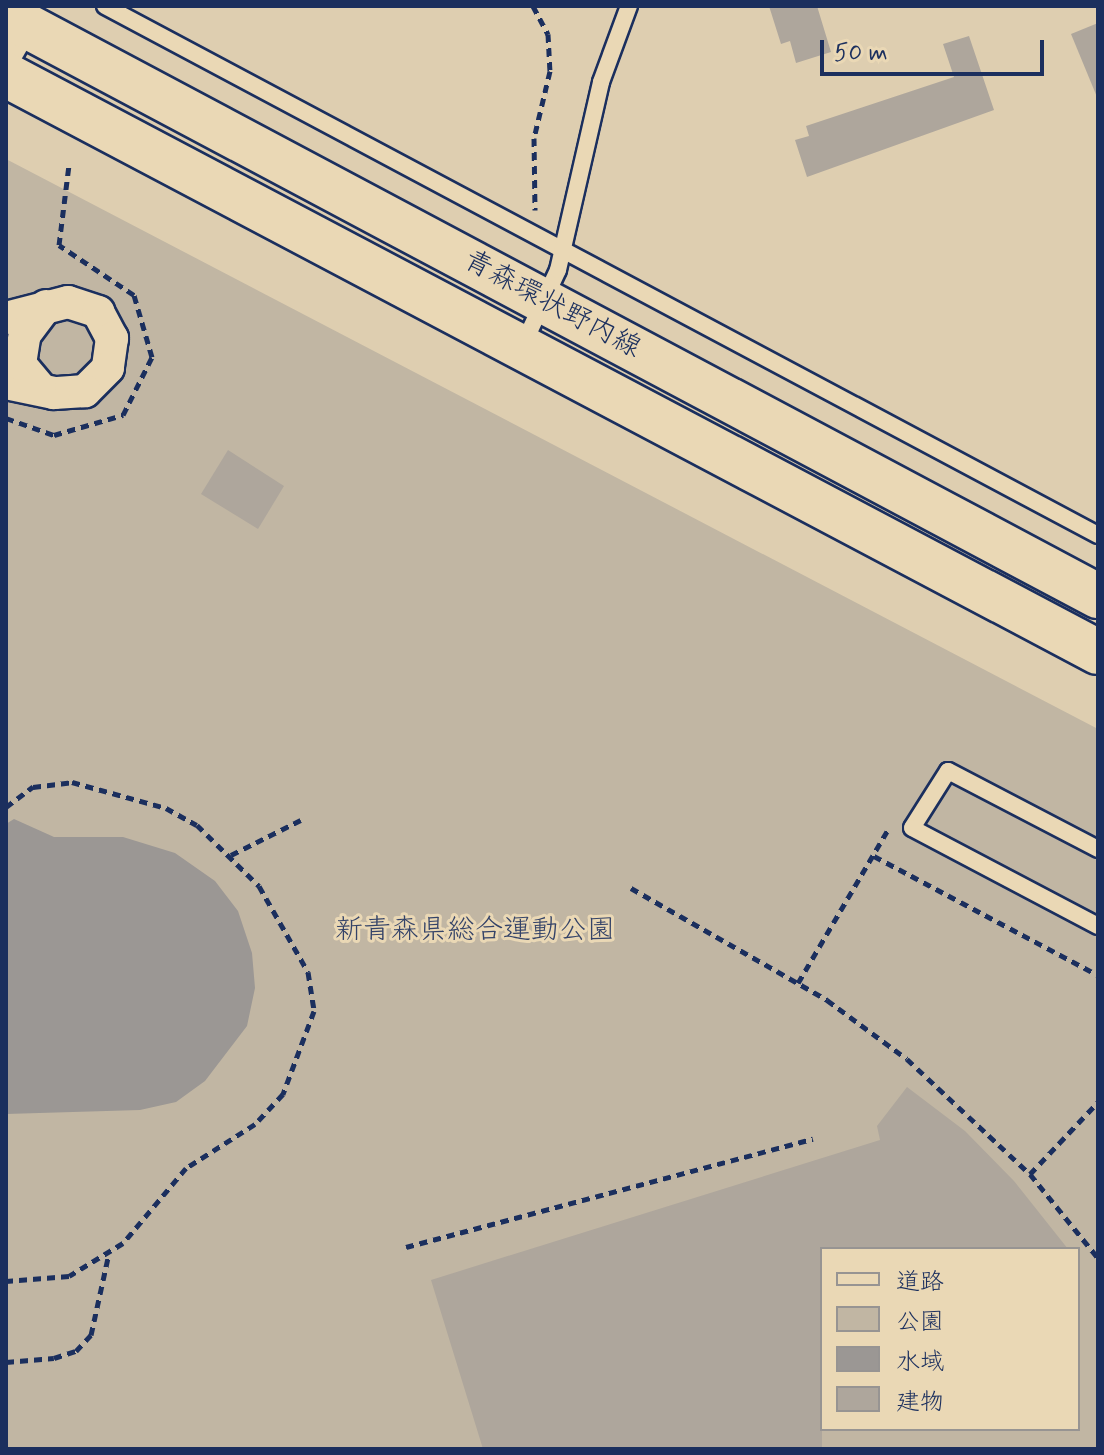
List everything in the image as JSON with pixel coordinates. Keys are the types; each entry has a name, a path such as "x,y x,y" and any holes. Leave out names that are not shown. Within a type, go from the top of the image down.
{"main road":[{"name":"青森環状野内線","path":"12,31 545,301 1098,596"},
{"name":"青森環状野内線","path":"6,75 1098,652"},
{"path":"742,462 763,418"}],"street":[{"path":"6,318 68,302 98,312 112,338 108,368 85,391 6,383"},
{"path":"40,388 20,364 25,334 46,306"}],"lane":[{"path":"105,6 1098,535"},
{"path":"522,347 545,301 562,252 601,82 629,6"},
{"path":"1098,849 948,771 912,828 1098,926"}],"path":[{"path":"533,6 548,34 550,71 534,138 536,238"},
{"path":"6,807 33,787 72,782 112,789 166,808 231,855 259,886 308,972 314,1011 302,1054 283,1094 255,1124 186,1168 109,1252 69,1276 6,1281"},
{"path":"798,983 896,816"},
{"path":"231,855 301,820"},
{"path":"874,856 1098,975"},
{"path":"631,888 798,983 907,1059 1030,1174 1098,1258"},
{"path":"1030,1174 1098,1102"},
{"path":"406,1247 813,1139"},
{"path":"6,1362 54,1358 76,1351 91,1335 109,1252"}],"green space":[{"name":"新青森県総合運動公園","path":"6,159 1098,729 1098,1449 6,1449"}],"water":[{"path":"14,819 54,837 123,837 175,853 215,881 238,911 252,953 255,988 247,1026 205,1081 176,1102 140,1110 6,1114 6,824"}],"building":[{"path":"769,6 817,6 831,52 796,63 790,41 781,44"},
{"path":"1098,23 1098,96 1097,97 1071,34"},
{"path":"969,36 994,110 807,177 795,140 809,136 806,126 954,77 943,44"},
{"path":"228,450 284,486 258,529 201,494"},
{"path":"907,1087 965,1131 1014,1181 1066,1247 820,1247 822,1449 483,1449 431,1280 880,1140 877,1126"}]}
